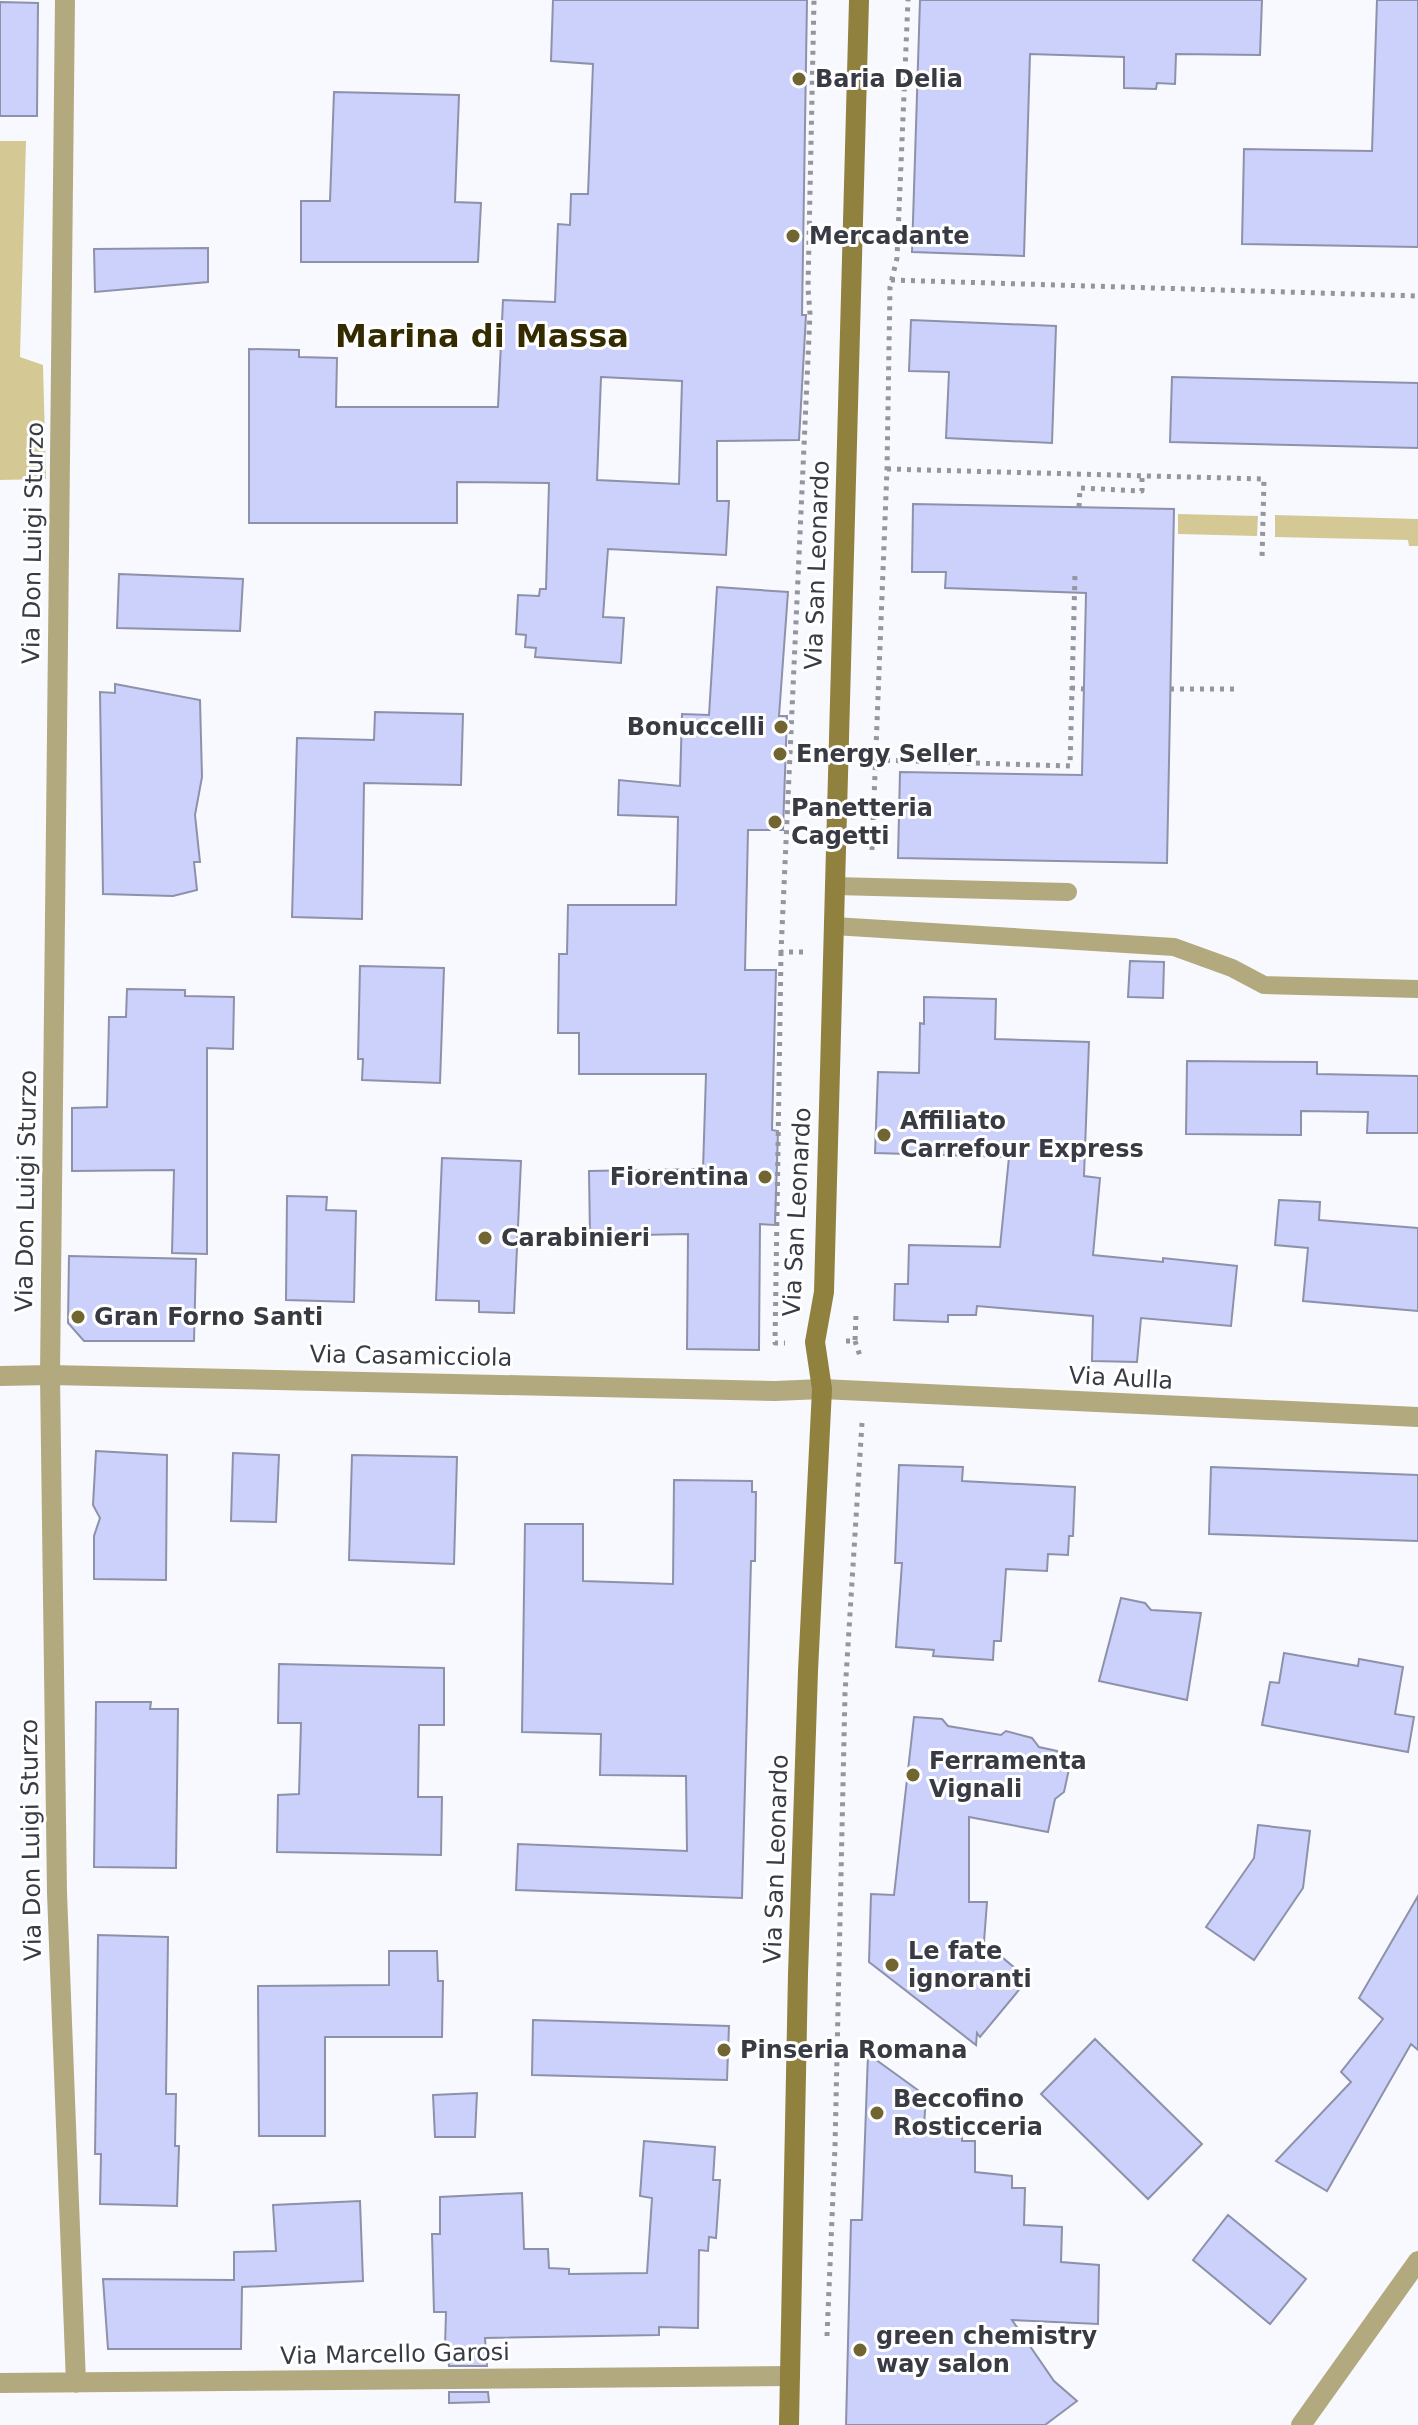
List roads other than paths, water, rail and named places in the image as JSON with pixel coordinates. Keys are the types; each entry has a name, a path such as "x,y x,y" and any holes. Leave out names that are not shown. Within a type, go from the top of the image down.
{"main road":[{"name":"Via San Leonardo","path":"789,2425 798,1974 809,1641 822,1389 815,1342 824,1292 859,0"}],"street":[{"name":"Via Don Luigi Sturzo","path":"65,0 50,1375 57,1893 76,2383"},
{"name":"Via Casamicciola","path":"0,1376 775,1391 822,1389"},
{"name":"Via Aulla","path":"822,1389 1418,1417"},
{"path":"1301,2425 1418,2261"},
{"name":"Via Marcello Garosi","path":"0,2383 790,2376"}],"lane":[{"path":"835,886 1068,892"},
{"path":"834,926 1174,947 1232,968 1264,985 1418,989"}],"place":[{"name":"Baria Delia","path":"799,79"},
{"name":"Mercadante","path":"793,236"},
{"name":"Bonuccelli","path":"781,727"},
{"name":"Energy Seller","path":"780,754"},
{"name":"Panetteria Cagetti","path":"775,822"},
{"name":"Affiliato Carrefour Express","path":"884,1135"},
{"name":"Fiorentina","path":"765,1177"},
{"name":"Carabinieri","path":"485,1238"},
{"name":"Gran Forno Santi","path":"78,1317"},
{"name":"Ferramenta Vignali","path":"913,1775"},
{"name":"Le fate ignoranti","path":"892,1965"},
{"name":"Pinseria Romana","path":"724,2050"},
{"name":"Beccofino Rosticceria","path":"877,2113"},
{"name":"green chemistry way salon","path":"860,2350"}],"district":[{"name":"Marina di Massa","path":"482,336"}]}
